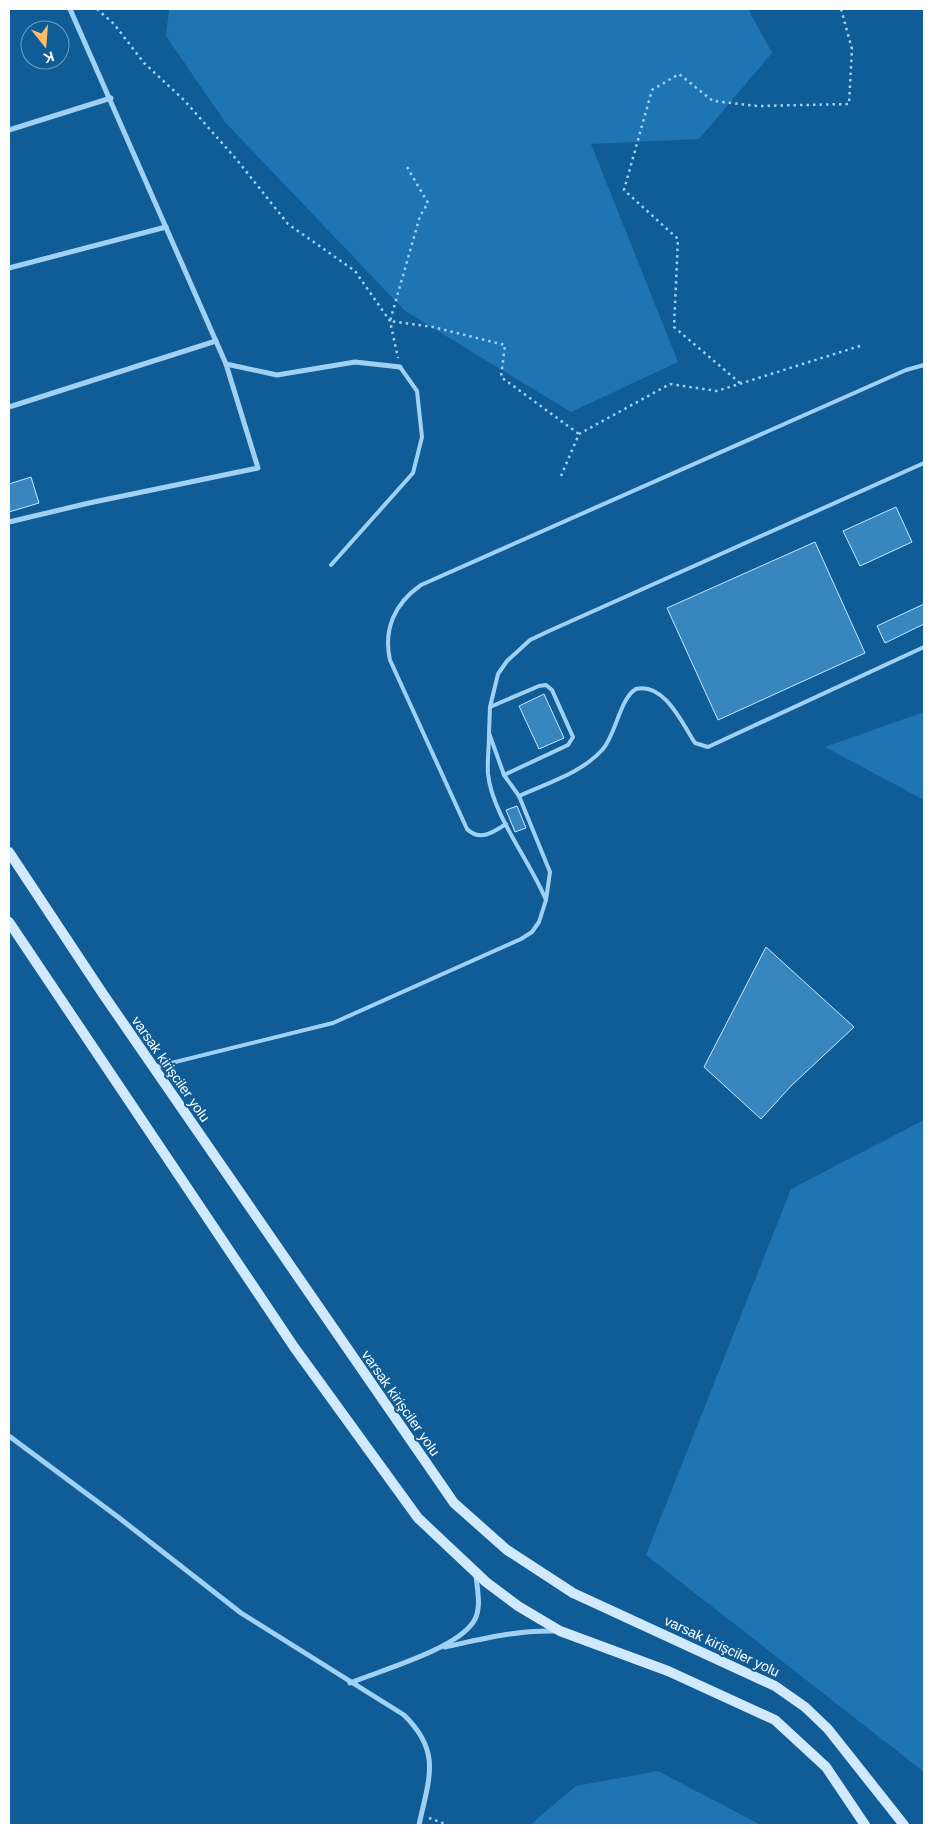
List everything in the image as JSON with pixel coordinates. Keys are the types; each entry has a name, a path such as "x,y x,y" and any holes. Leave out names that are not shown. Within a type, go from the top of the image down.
{"street":[{"path":"9,522 89,503 258,468 226,364 70,9"},
{"path":"9,130 110,98"},
{"path":"9,268 166,227"},
{"path":"9,407 216,341"},
{"path":"226,364 277,375 355,362 400,367"},
{"name":"varsak kirişciler yolu","path":"9,852 153,1067 454,1503 507,1550 572,1593 775,1686 797,1701 828,1729 904,1825"},
{"path":"9,922 294,1347 418,1518 476,1573 518,1606 560,1631 668,1671 775,1720 826,1767 865,1825"},
{"path":"9,1436 118,1516 241,1613 350,1683 404,1714 418,1728 427,1745 431,1764 419,1825"},
{"path":"440,1648 459,1637 474,1620 479,1604 476,1573"},
{"path":"350,1683 440,1648 501,1634 533,1630 560,1631"}],"lane":[{"path":"506,824 483,836 474,835 467,829 393,671 388,651 388,632 395,612 406,597 421,585 906,370 924,364"},
{"path":"331,565 413,473 422,437 417,391 400,367"},
{"path":"546,900 536,875 506,824 488,774 490,707 498,674 517,650 530,640 924,463"},
{"path":"519,796 575,770 594,758 609,742 626,700 636,689 649,688 659,693 694,743 708,746 924,647"},
{"path":"490,707 539,686 546,685 552,690 573,737 568,745 504,775"},
{"path":"153,1067 333,1023 521,939 532,932 539,922 546,900 550,879 548,864 519,796 504,775 489,733"}],"path":[{"path":"97,9 114,24 144,63 184,100 237,160 288,224 355,271 390,321 400,367"},
{"path":"740,384 674,327 678,239 624,190 652,90 680,74 713,101 758,106 849,104 852,49 840,9"},
{"path":"390,321 420,216 428,203 407,167"},
{"path":"390,321 433,327 505,345 501,377 579,434"},
{"path":"561,476 579,434 670,384 717,391 863,345"},
{"path":"421,1815 448,1825"}],"shaded area":[{"path":"169,9 748,9 772,53 699,139 591,144 678,362 571,412 405,311 225,122 166,36"},
{"path":"924,712 924,800 825,747"},
{"path":"924,1120 924,1772 646,1555 791,1189"},
{"path":"658,1771 761,1825 530,1825 576,1786"}],"building":[{"path":"31,477 39,503 9,512 9,484"},
{"path":"896,507 912,542 860,566 843,531"},
{"path":"815,542 865,653 718,720 667,608"},
{"path":"924,604 924,624 885,643 877,626"},
{"path":"544,694 564,738 539,749 519,706"},
{"path":"517,806 526,828 515,832 506,810"},
{"path":"766,947 854,1027 791,1086 761,1119 704,1067"}]}
